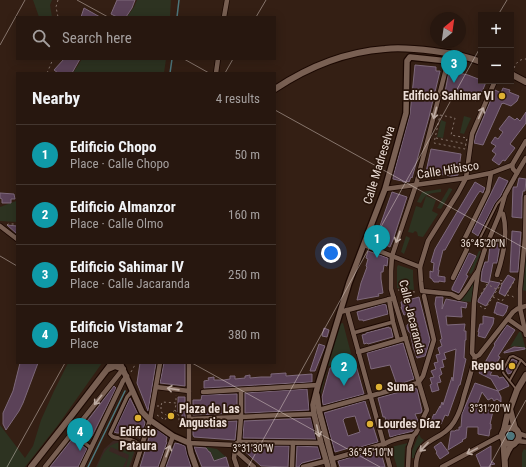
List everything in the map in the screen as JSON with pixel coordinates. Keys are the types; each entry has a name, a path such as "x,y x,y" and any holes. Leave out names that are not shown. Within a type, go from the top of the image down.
{"main road":[{"path":"276,88 304,72 325,63 347,55 387,48 449,53 478,61"},
{"path":"514,76 526,82"},
{"path":"30,467 110,366 122,366"},
{"path":"505,458 503,455 503,436 508,412 517,390 526,375"},
{"path":"505,467 507,452 519,438 510,410"},
{"path":"503,436 509,428 517,431"},
{"path":"503,436 508,444 515,442"}],"street":[{"path":"224,16 227,0"},
{"name":"Calle Jacaranda","path":"408,467 409,448 413,436 416,433 427,410 391,289 392,256 416,185 449,53"},
{"name":"Calle Madreselva","path":"318,385 349,283 385,189 406,113 407,61 410,57 448,61"},
{"path":"216,72 218,60"},
{"path":"478,271 459,298 451,294 422,291 420,282 420,267 428,241 466,178 472,134 494,84"},
{"path":"517,173 513,170 512,165 526,141"},
{"path":"416,467 416,461 420,449 447,430 454,423 460,410 475,357 472,353 478,271 500,213 505,195 526,158"},
{"name":"Calle Hibisco","path":"385,189 466,178 491,173 512,165"},
{"path":"454,278 467,249 463,242 488,191 491,173"},
{"path":"525,330 520,308 520,289 525,238 526,197"},
{"path":"497,276 501,264 506,223 503,214 500,213"},
{"path":"2,227 16,238"},
{"path":"364,245 420,267"},
{"path":"319,410 418,383 423,376 434,340 424,296"},
{"path":"340,312 394,298"},
{"name":"Calle Jacaranda","path":"388,299 398,340"},
{"path":"475,357 479,355 513,312 526,306"},
{"path":"347,310 390,467"},
{"path":"508,319 525,330"},
{"path":"353,333 393,322"},
{"path":"358,352 406,338"},
{"path":"135,467 154,411 160,364"},
{"path":"189,364 189,443 196,467"},
{"path":"45,467 122,366 142,412 150,420 173,436 189,443 235,448 254,467"},
{"path":"82,467 123,381 127,376"},
{"path":"203,392 318,385"},
{"path":"318,385 317,399 329,460 328,467"},
{"path":"318,385 313,405 314,414 321,443 334,467"},
{"path":"156,387 189,391"},
{"path":"133,390 127,397 110,434 115,438 129,439 142,446"},
{"path":"237,466 234,458 235,448 239,442 241,390"},
{"path":"190,419 314,414"},
{"path":"517,431 526,436"},
{"path":"72,433 91,448"},
{"path":"162,467 173,436"},
{"path":"303,467 413,436"},
{"path":"442,467 498,437 503,436"},
{"path":"239,442 321,443"},
{"path":"515,442 526,442"},
{"path":"292,467 293,443"},
{"path":"237,466 240,459 243,457"}],"lane":[{"path":"480,238 497,204 505,195"},
{"path":"517,390 503,372 510,357 513,356 521,360 526,365"},
{"path":"509,380 521,360"}],"path":[{"path":"58,0 56,6 58,16"},
{"path":"514,67 516,63 526,59"},
{"path":"47,72 53,60"},
{"path":"440,115 455,118 451,135 467,138 466,144 465,149 434,143 440,115"},
{"path":"435,138 466,144"},
{"path":"2,227 8,224 16,224"},
{"path":"493,297 502,301 517,278"},
{"path":"497,290 487,284 475,302 485,309 503,281"},
{"path":"398,290 415,292"},
{"path":"506,294 516,298"},
{"path":"127,376 133,370 136,364"},
{"path":"176,395 175,410 179,415 180,425 185,425"},
{"path":"168,416 161,412 162,402 176,403"},
{"path":"161,406 157,405 154,411 155,414 165,420 175,410"}],"shaded area":[{"path":"120,440 130,442 135,448 130,467 96,467 104,449 113,441"}],"green space":[{"path":"33,0 52,0 50,5 52,16 39,16"},
{"path":"137,0 171,0 170,16 128,16"},
{"path":"81,60 166,60 164,72 74,72"},
{"path":"464,116 471,118 464,134 460,133"},
{"path":"441,120 446,122 443,138 437,137"},
{"path":"449,188 452,190 441,209 437,208"},
{"path":"441,189 441,192 427,195 421,203 417,202 422,192"},
{"path":"426,196 436,200 432,211 438,214 423,237 418,236 417,232 415,231 413,233 408,232 416,206 422,208"},
{"path":"16,201 16,222 0,221 0,207"},
{"path":"406,236 410,238 404,254 401,252"},
{"path":"526,237 526,291 522,290"},
{"path":"479,251 481,251 471,274 469,273"},
{"path":"398,265 413,270 414,290 397,288"},
{"path":"475,280 471,302 461,301"},
{"path":"343,323 353,361 328,366 320,398 319,397 339,324"},
{"path":"519,332 521,332 526,350 522,350 522,348 518,346 510,347"},
{"path":"68,364 101,364 58,425 25,467 0,467 0,425 25,458 33,446 41,420"},
{"path":"419,434 424,440 417,448 414,458 412,458 412,451"},
{"path":"115,443 129,443 134,449 129,467 126,467 129,455 111,447 109,451 127,459 123,467 97,467 108,448"},
{"path":"408,443 405,447 404,467 397,467 391,447"},
{"path":"206,447 217,449 226,457 214,461 211,452 209,452"},
{"path":"524,449 526,450 526,467 522,467 522,453"}],"water":[{"path":"508,431 512,431 514,432 514,440 508,441 505,438 505,434"}],"building":[{"path":"117,0 135,0 127,16 115,16 111,14"},
{"path":"84,8 98,16 81,16"},
{"path":"63,60 79,60 73,72 57,72 54,70"},
{"path":"415,65 436,67 436,71 440,71 412,178 411,177 409,182 403,182 393,179 393,177 410,114"},
{"path":"449,71 468,75 478,79 478,84 485,84 476,101 445,92"},
{"path":"503,88 510,90 509,92 519,96 517,101 511,106 502,103 483,145 474,143 495,90 501,93"},
{"path":"526,112 526,123 510,144 515,148 505,161 503,160 499,165 492,160 496,154 492,151 496,146 491,143 495,137 498,139 503,132 499,129 509,116 515,120 517,118 520,121"},
{"path":"431,149 461,154 458,175 451,176 426,172"},
{"path":"499,177 508,181 478,236 472,232"},
{"path":"519,178 526,179 525,191 523,191 522,197 522,218 512,217 513,187 517,187"},
{"path":"475,182 485,188 483,193 480,191 477,195 445,250 443,250 438,276 445,277 445,282 434,282 430,278 430,271 433,272 434,263 431,262 435,249"},
{"path":"392,192 407,197 390,247 375,240"},
{"path":"0,193 14,194 15,199 11,199 11,203 2,203"},
{"path":"7,225 16,226 16,233"},
{"path":"512,231 521,232 518,272 510,272"},
{"path":"492,242 500,244 497,263 493,263 489,283 481,281 482,271 485,262 488,262"},
{"path":"368,251 388,258 387,266 384,265 383,272 381,272 383,293 378,294 379,296 357,300 367,267 368,259 366,258"},
{"path":"469,253 476,256 459,293 452,290 452,288"},
{"path":"508,275 515,279 505,296 499,293 502,284"},
{"path":"490,281 500,283 486,306 478,302 478,300"},
{"path":"419,297 430,340 425,356 417,358 410,332 407,328 407,325 409,324 407,314 404,315 401,302"},
{"path":"436,297 443,297 442,309 446,299 467,303 466,308 461,307 462,317 446,316 447,325 465,324 464,331 466,331 466,340 464,358 466,359 460,385 448,416 445,415 441,424 436,422 434,426 429,424 440,406 440,408 442,402 443,405 452,377 453,381 456,349 444,353 446,359 442,360 444,367 440,368 442,374 439,376 441,382 437,383 439,390 432,392 430,378 434,377 431,371 436,369 434,363 438,362 436,355 440,354 438,348 442,346 435,304"},
{"path":"497,302 508,306 503,316 494,313"},
{"path":"384,304 386,305 388,314 363,321 359,320 357,312"},
{"path":"483,316 494,318 493,324 485,338 478,336 480,324 483,324"},
{"path":"507,325 515,330 498,356 500,357 490,375 498,376 499,378 503,377 509,386 498,391 491,379 479,373 495,345 494,344"},
{"path":"389,327 391,328 393,337 364,344 362,335"},
{"path":"324,328 329,330 327,337 322,336"},
{"path":"403,343 414,379 397,385 390,365 371,369 367,353"},
{"path":"319,344 325,346 315,371 310,371"},
{"path":"514,347 525,349 504,353 504,352"},
{"path":"512,359 517,362 511,373 508,374 506,370"},
{"path":"355,362 364,394 323,405 322,397 330,368"},
{"path":"20,364 38,364 23,403 6,430 3,424 3,413 13,391"},
{"path":"140,364 156,364 148,411 137,383"},
{"path":"164,364 185,364 185,386 160,383"},
{"path":"286,373 286,376 312,374 312,382 204,388 204,381 209,380 208,378 214,377 214,380 224,380 230,379 230,376 235,376 235,379 245,378 245,376 250,375 250,378 271,377 271,374"},
{"path":"475,383 498,391 501,397 501,402 497,399 494,401 492,398 488,400 482,392 475,407 493,411 489,436 478,434 478,427 467,427 466,438 448,450 451,431 459,430 459,427 461,427 462,414"},
{"path":"114,386 116,388 92,436 87,441 78,433"},
{"path":"414,388 417,389 422,411 421,413 415,414 418,421 415,422 412,420 413,431 390,437 378,398"},
{"path":"307,389 309,410 245,413 245,393"},
{"path":"237,394 237,413 193,415 193,400 201,400 202,395"},
{"path":"178,397 185,397 185,423 182,423 182,412 178,412"},
{"name":"Edificio Pataura","path":"130,398 138,414 145,423 140,438 129,433 114,432"},
{"path":"365,401 378,442 350,450 349,448 335,452 324,413","holes":["355,416 360,432 348,436 343,420 345,418"]},
{"path":"311,418 316,439 243,438 244,421"},
{"path":"237,421 235,440 194,437 193,435 193,423"},
{"path":"155,428 167,437 167,442 158,467 140,467 150,432 153,437 157,435"},
{"path":"73,438 87,449 78,467 50,467"},
{"path":"441,442 449,453 440,459 434,447"},
{"path":"175,443 185,446 191,467 166,467"},
{"path":"239,446 289,446 288,467 261,466"},
{"path":"297,446 318,447 321,458 302,463 299,467 296,467"},
{"path":"491,446 491,461 495,464 490,465 491,467 481,467 476,455"},
{"path":"194,447 206,448 210,452 214,461 226,457 229,467 202,467"},
{"path":"380,449 385,467 340,467 338,461"}],"waterway":[{"path":"177,16 179,0"},
{"path":"170,72 172,60"},
{"path":"88,467 125,391"}],"place":[{"name":"Edificio Sahimar IV","path":"454,83"},
{"name":"Edificio Sahimar VI","path":"502,96"},
{"name":"Edificio Chopo","path":"377,258"},
{"name":"Repsol","path":"512,366"},
{"name":"Edificio Almanzor","path":"344,386"},
{"name":"Suma","path":"379,387"},
{"name":"Plaza de Las Angustias","path":"171,416"},
{"name":"Edificio Pataura","path":"138,418"},
{"name":"Lourdes Díaz","path":"370,424"},
{"name":"Edificio Vistamar 2","path":"80,451"}]}
